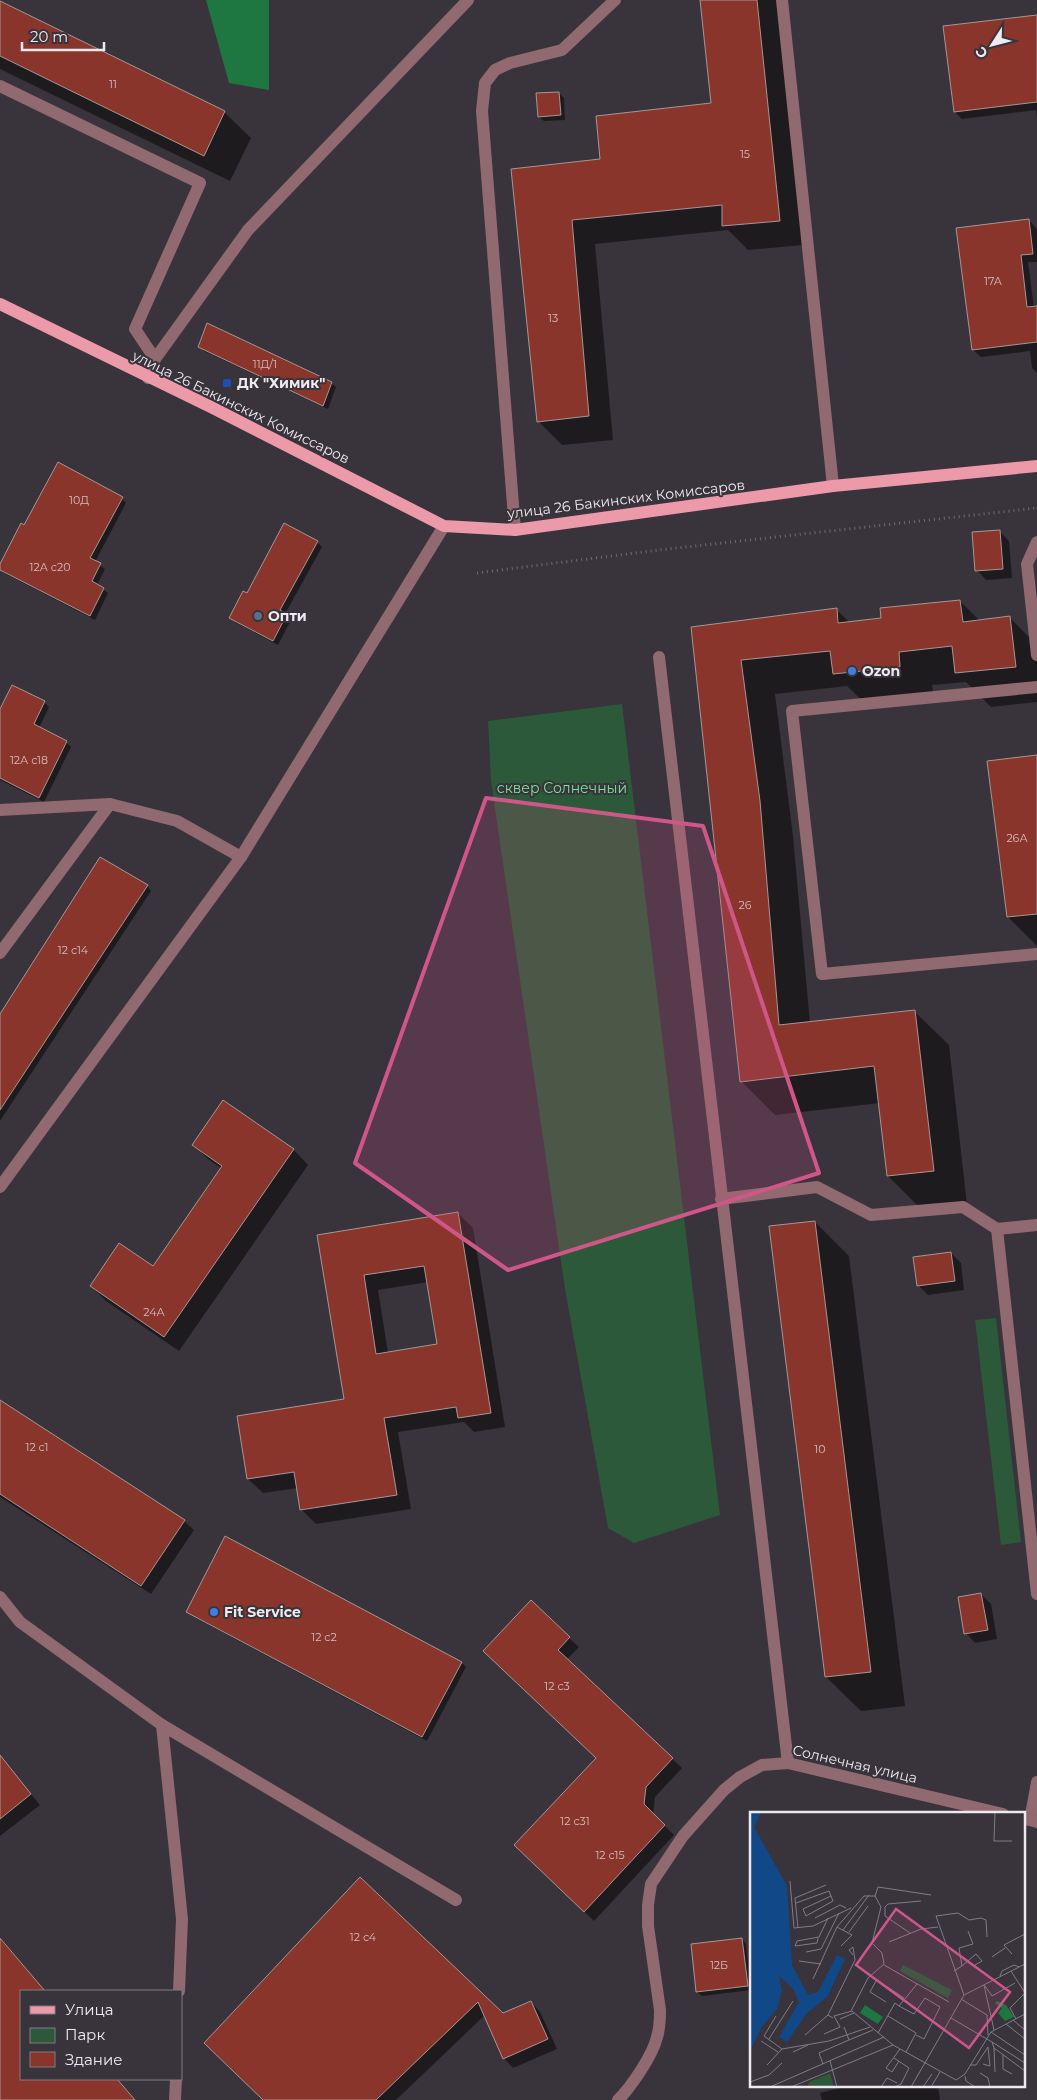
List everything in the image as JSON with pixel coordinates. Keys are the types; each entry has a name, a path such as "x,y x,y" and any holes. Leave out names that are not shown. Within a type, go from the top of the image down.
{"main road":[{"name":"улица 26 Бакинских Комиссаров","path":"0,304 148,378 222,412 444,526 515,530 833,486 1037,466"}],"street":[{"path":"148,378 155,359 248,230 468,0"},
{"path":"515,530 482,111 484,84 495,70 510,63 562,50 615,0"},
{"path":"782,0 833,486"},
{"path":"0,86 200,183 135,329 155,359"},
{"path":"0,1187 240,857 444,526"},
{"path":"1037,542 1027,564 1037,656"},
{"path":"659,657 788,1763"},
{"path":"1037,687 792,711 822,974 1037,954"},
{"path":"0,810 110,804 177,821 240,857"},
{"path":"0,953 110,804"},
{"path":"721,1199 817,1187 871,1216 963,1207 997,1229 1037,1225"},
{"path":"997,1229 1037,1594"},
{"path":"0,1597 20,1622 162,1724 456,1900"},
{"path":"162,1724 182,1919 179,1990"},
{"name":"Солнечная улица","path":"618,2100 630,2088 657,2039 660,2024 660,2010 648,1926 651,1884 683,1836 724,1790 740,1777 762,1766 788,1763 995,1812"},
{"path":"1030,1820 1037,1782"},
{"path":"175,2100 176,2080"}],"path":[{"path":"477,573 659,550 1037,508"}],"highlighted area":[{"path":"486,798 703,826 819,1173 508,1270 355,1163"}],"green space":[{"path":"206,0 269,0 269,90 229,83"},
{"name":"сквер Солнечный","path":"622,704 720,1515 634,1543 608,1528 565,1289 491,781 488,721"},
{"path":"996,1318 1021,1542 1001,1545 975,1320"}],"building":[{"path":"700,0 757,0 780,221 722,226 722,205 572,220 589,416 537,422 511,169 600,159 596,116 711,103"},
{"path":"0,1 225,111 204,156 0,56"},
{"path":"1037,15 1037,102 954,112 943,26"},
{"path":"559,92 561,115 538,117 536,93"},
{"path":"1029,219 1033,254 1021,255 1027,307 1037,306 1037,342 972,350 956,228"},
{"path":"207,323 332,382 323,406 198,347"},
{"path":"58,462 123,497 90,558 101,563 92,581 104,588 90,616 0,570 0,564 21,523 24,525"},
{"path":"284,523 318,541 280,610 287,614 273,641 229,618 243,591 247,593"},
{"path":"1000,530 1003,569 975,571 972,532"},
{"path":"960,600 963,622 1010,616 1016,667 955,673 952,646 899,652 900,667 833,674 830,651 741,660 760,801 779,1025 915,1010 934,1171 887,1176 874,1066 740,1082 691,627 837,608 838,623 881,618 880,608"},
{"path":"12,685 45,701 34,724 67,741 39,798 0,778 0,709"},
{"path":"1037,755 1037,914 1007,917 987,761"},
{"path":"100,857 148,885 0,1110 0,1014"},
{"path":"223,1100 294,1149 164,1337 90,1286 119,1243 153,1266 222,1166 192,1145"},
{"path":"458,1212 491,1413 458,1418 456,1407 384,1418 397,1495 300,1510 294,1472 247,1479 237,1416 344,1399 317,1235","holes":["424,1266 437,1344 376,1354 364,1275"]},
{"path":"815,1221 871,1672 825,1677 769,1226"},
{"path":"951,1252 955,1281 917,1286 913,1257"},
{"path":"0,1400 185,1520 141,1586 0,1494"},
{"path":"225,1536 462,1662 422,1737 186,1612"},
{"path":"981,1593 988,1630 964,1634 958,1597"},
{"path":"531,1600 570,1637 558,1650 673,1758 646,1787 644,1804 665,1825 584,1912 514,1845 596,1758 483,1651"},
{"path":"0,1755 31,1794 0,1819"},
{"path":"360,1877 503,2013 531,2001 548,2039 503,2059 478,2002 376,2100 263,2100 204,2043"},
{"path":"0,1938 44,1990 20,1990 20,2080 118,2080 135,2100 0,2100"},
{"path":"742,1938 748,1986 696,1992 691,1944"}],"place":[{"name":"ДК \"Химик\"","path":"227,383"},
{"name":"Опти","path":"258,616"},
{"name":"Ozon","path":"852,671"},
{"name":"Fit Service","path":"214,1612"}]}
